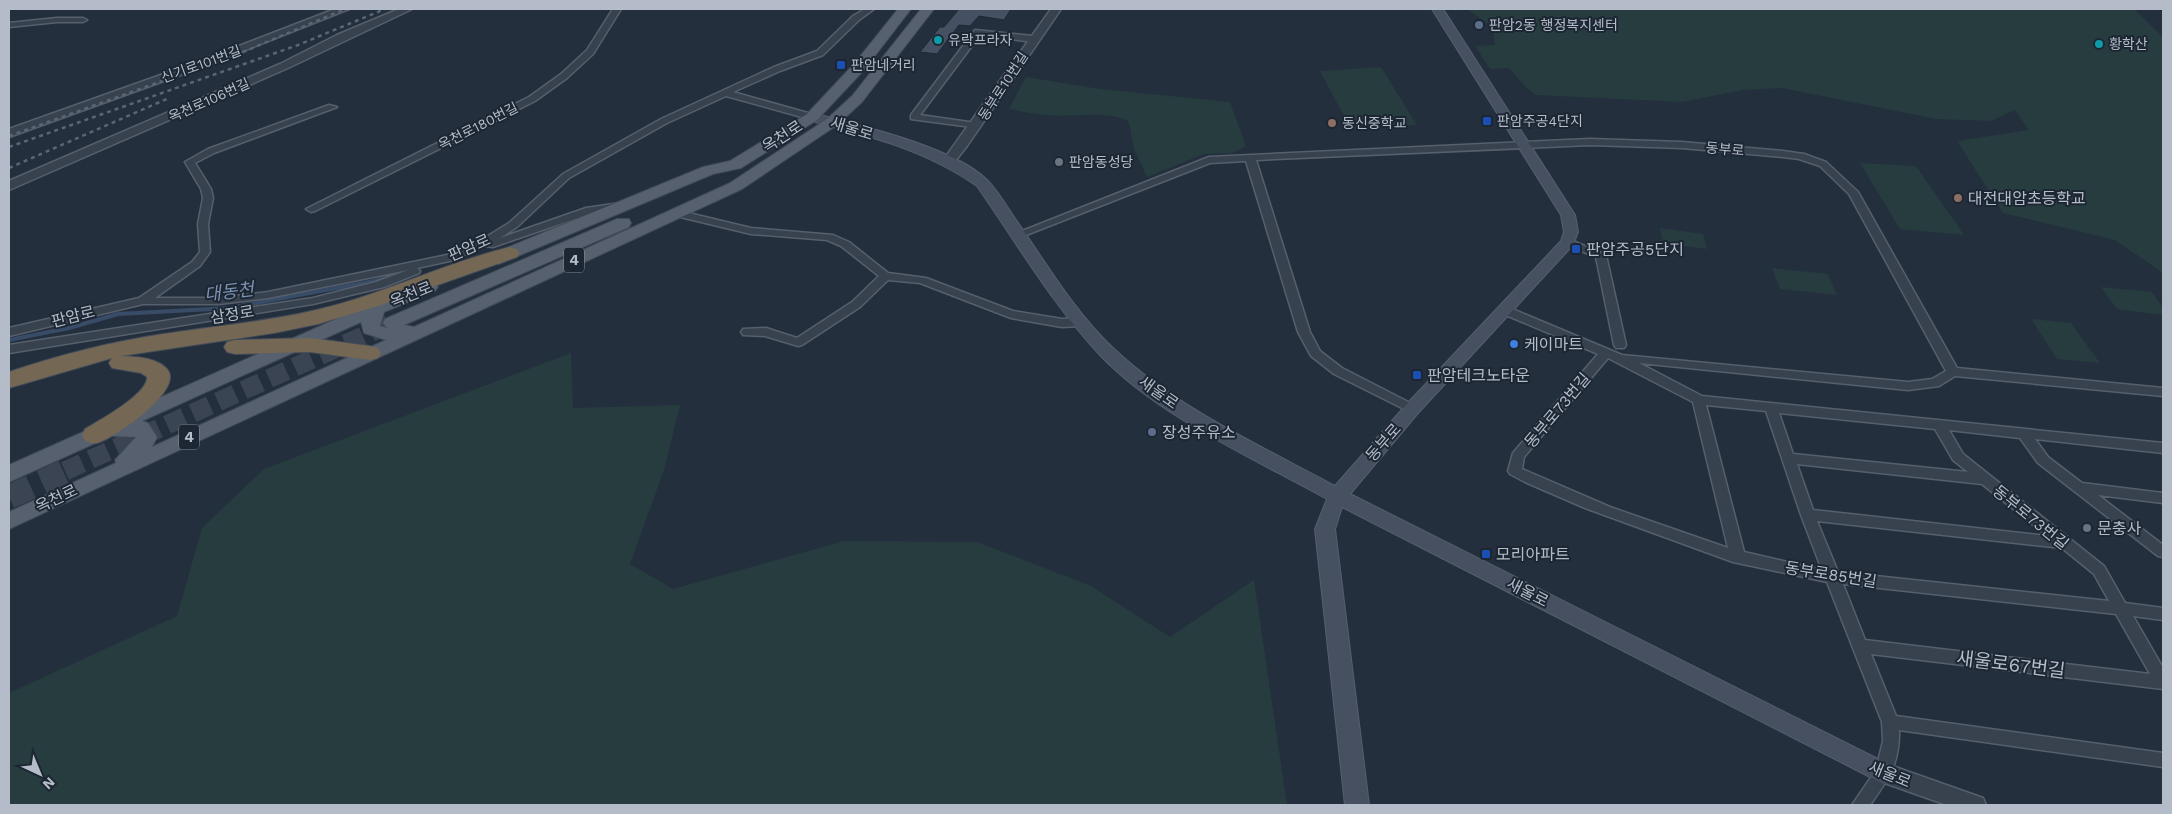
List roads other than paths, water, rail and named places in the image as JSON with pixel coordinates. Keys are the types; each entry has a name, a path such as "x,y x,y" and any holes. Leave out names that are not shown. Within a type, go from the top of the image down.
{"highway":[{"path":"9,380 105,352 195,336 259,329 332,314 510,253"},
{"path":"195,336 295,331 320,332 334,334 370,353"},
{"path":"9,394 120,363 190,351 255,345 292,345 370,353"},
{"path":"94,435 140,406 159,384 160,378 156,372 147,366 120,363"}],"main road":[{"name":"옥천로","path":"9,474 320,332 386,315 510,253 632,204 708,170 735,165 812,116 859,67 905,9"},
{"name":"옥천로","path":"9,521 370,353 736,186 832,122 857,99 928,9"},
{"path":"1437,9 1568,215 1571,232 1568,242"},
{"name":"새울로","path":"812,116 903,144 968,172 982,183 1080,322 1107,352 1148,388 1211,427 1338,496 1884,774"},
{"path":"439,322 398,332 376,332 370,325 386,315 722,178 735,165"},
{"name":"동부로","path":"1357,805 1325,529 1338,496 1412,409 1568,242"},
{"path":"94,435 135,427 141,428 147,437 136,451 101,477"}],"street":[{"name":"신기로101번길","path":"58,116 204,63 344,9"},
{"name":"옥천로106번길","path":"9,186 284,66 317,51 341,37 407,9"},
{"name":"옥천로180번길","path":"311,209 532,98 564,76 590,52 617,9"},
{"name":"판암로","path":"9,332 143,300 219,301 268,295 455,256 514,225 566,176 664,121 820,53 856,18 870,9"},
{"name":"동부로10번길","path":"948,162 976,126 1033,39 1056,9"},
{"path":"9,25 57,20 83,20"},
{"path":"976,126 914,117 978,32 1033,39"},
{"name":"옥천로","path":"725,93 812,116"},
{"path":"143,300 196,264 205,252 202,224 208,198 206,189 190,162 211,151 332,108"},
{"path":"9,133 58,116"},
{"path":"9,139 58,116"},
{"name":"동부로","path":"1017,235 1209,160 1590,142 1682,145 1783,154 1813,160 1832,170 1853,192 1953,372"},
{"path":"1250,158 1304,332 1315,353 1338,371 1412,409"},
{"name":"삼정로","path":"9,349 313,301 380,285 455,256 590,210 632,204"},
{"path":"676,213 751,231 829,237 845,244 885,276 922,280 1011,314 1062,323 1080,322"},
{"path":"1568,242 1601,255 1620,345"},
{"path":"747,332 766,332 798,342 828,324 876,288 885,276"},
{"path":"1505,310 1611,355 1699,400 1940,426 2023,432 2163,448"},
{"path":"1611,355 1908,386 1935,383 1953,372 2163,392"},
{"name":"동부로73번길","path":"1514,471 1518,456 1611,355"},
{"path":"1699,400 1738,558"},
{"path":"1771,408 1808,515 1890,722 1891,741 1884,774 1860,805"},
{"name":"동부로73번길","path":"1940,426 1958,457 2099,570 2121,608"},
{"path":"2023,432 2042,460 2075,487 2163,552"},
{"path":"1788,458 1985,479"},
{"name":"동부로85번길","path":"1514,471 1539,484 1615,514 1700,546 1738,558 1832,576 2163,614"},
{"path":"2075,487 2163,498"},
{"path":"1808,515 2063,543"},
{"path":"2121,608 2163,682"},
{"name":"새울로67번길","path":"1860,646 2163,682"},
{"path":"1890,722 2163,760"},
{"name":"새울로","path":"1884,774 1975,805"}],"waterway":[{"name":"대동천","path":"9,340 69,328 118,314 230,308 374,281 407,271"}],"tunnel":[{"path":"65,471 392,323"},
{"path":"9,497 68,470"}],"railway":[{"path":"9,136 243,52 345,9"},
{"path":"9,147 298,45 385,9"},
{"path":"9,168 169,98"}],"place":[{"name":"판암2동 행정복지센터","path":"1479,25"},
{"name":"유락프라자","path":"938,40"},
{"name":"황학산","path":"2099,44"},
{"name":"판암네거리","path":"841,65"},
{"name":"판암주공4단지","path":"1487,121"},
{"name":"동신중학교","path":"1332,123"},
{"name":"판암동성당","path":"1059,162"},
{"name":"대전대암초등학교","path":"1958,198"},
{"name":"판암주공5단지","path":"1576,249"},
{"name":"케이마트","path":"1514,344"},
{"name":"판암테크노타운","path":"1417,375"},
{"name":"장성주유소","path":"1152,432"},
{"name":"문충사","path":"2087,528"},
{"name":"모리아파트","path":"1486,554"}]}
